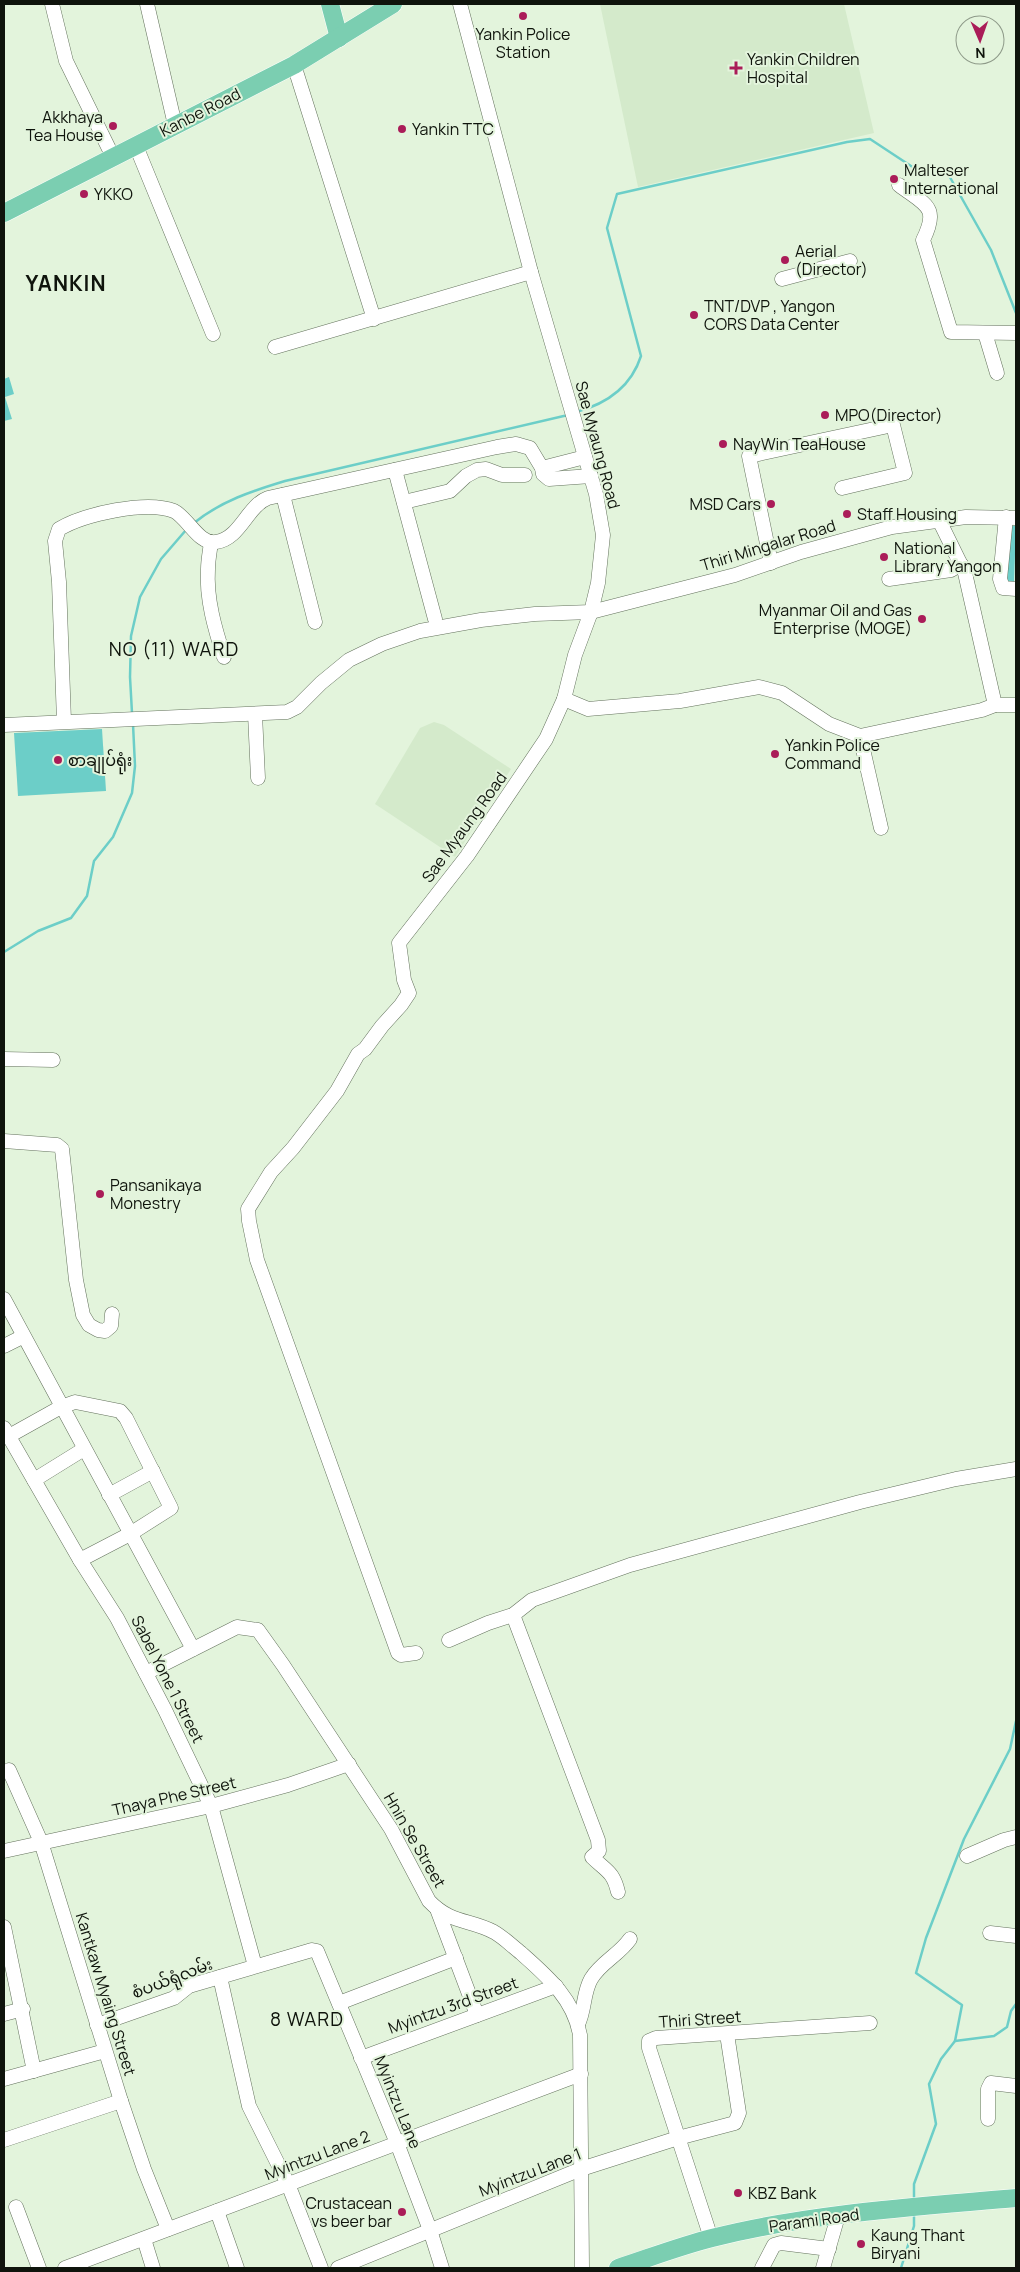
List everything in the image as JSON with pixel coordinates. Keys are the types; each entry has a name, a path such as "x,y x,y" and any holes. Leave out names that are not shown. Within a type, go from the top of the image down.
{"main road":[{"path":"330,4 339,38"},
{"name":"Kanbe Road","path":"4,213 294,65 393,4"},
{"name":"Parami Road","path":"618,2268 711,2238 781,2224 838,2216 1016,2198"}],"street":[{"path":"52,4 66,62 113,157"},
{"path":"147,4 175,125"},
{"name":"Sae Myaung Road","path":"416,1653 401,1655 398,1653 257,1260 248,1208 271,1172 293,1148 337,1091 358,1054 365,1049 401,1005 409,992 404,980 399,943 467,856 546,739 564,699 575,655 591,612 598,583 603,535 591,476 531,272 460,4"},
{"path":"294,65 374,319"},
{"path":"136,146 213,334"},
{"path":"899,185 926,205 932,214 932,224 923,240 951,332 1016,333"},
{"path":"782,279 850,261"},
{"path":"275,347 531,272"},
{"path":"985,333 997,373"},
{"path":"771,563 749,456 893,425 905,473 842,488"},
{"path":"64,721 59,582 55,541 59,529 73,520 94,514 159,507 176,512 199,535 211,542 223,540 236,530 261,501 516,444 530,448 542,468 543,474 549,479 591,476"},
{"path":"542,468 585,457"},
{"path":"404,502 450,491 466,476 486,468 502,475 525,476"},
{"path":"395,470 435,619"},
{"path":"283,495 315,622"},
{"name":"Thiri Mingalar Road","path":"4,725 287,712 297,707 320,683 349,660 382,644 420,631 481,620 535,614 591,612 735,575 892,527 966,516 1011,518"},
{"path":"1011,518 1000,579 1002,588 1016,589"},
{"path":"939,520 961,564 995,705"},
{"path":"211,542 208,570 209,590 214,623 224,657"},
{"path":"889,579 951,570 961,564"},
{"path":"564,699 588,709 680,702 759,686 782,693 829,724 860,736 982,710 995,705 1016,704"},
{"path":"255,714 258,778"},
{"path":"860,736 881,828"},
{"path":"4,1059 53,1060"},
{"path":"4,1141 57,1145 62,1149 76,1280 84,1315 89,1325 98,1330 105,1331 111,1326 112,1314"},
{"path":"4,1299 22,1337 193,1649"},
{"path":"4,1346 22,1337"},
{"path":"6,1432 61,1407 80,1402 120,1411 126,1418 171,1508 130,1534 80,1560"},
{"name":"Sabel Yone 1 Street","path":"6,1432 80,1560 117,1618 211,1806 255,1966"},
{"path":"34,1480 84,1450"},
{"path":"449,1640 488,1623 513,1615 532,1600 630,1565 860,1502 956,1479 1016,1469"},
{"path":"109,1495 152,1470"},
{"path":"513,1615 598,1840 599,1851 592,1857 610,1871 615,1879 618,1892"},
{"name":"Hnin Se Street","path":"146,1673 237,1627 258,1630 391,1828 424,1892 437,1909 452,1919 493,1932 556,1986 569,2004 578,2024 581,2074 582,2268"},
{"name":"Thaya Phe Street","path":"4,1851 211,1806 288,1785 349,1764"},
{"name":"Kantkaw Myaing Street","path":"9,1770 41,1842 104,2051 144,2169 168,2229"},
{"path":"967,1856 1004,1840 1016,1837"},
{"path":"437,1909 477,2015"},
{"path":"4,1927 7,1958 23,2009 34,2071"},
{"path":"990,1933 1016,1936"},
{"path":"578,2024 590,1981 605,1962 624,1947 630,1939"},
{"name":"စံပယ်ရုံလမ်း","path":"97,2025 174,1998 189,1986 312,1950 317,1951"},
{"name":"Myintzu Lane","path":"317,1951 397,2143 430,2230 442,2268"},
{"path":"339,2003 456,1958"},
{"path":"220,1977 248,2106 288,2184 321,2268"},
{"name":"Myintzu 3rd Street","path":"361,2058 556,1986"},
{"path":"4,2014 23,2009"},
{"name":"Thiri Street","path":"711,2238 649,2048 649,2041 656,2038 870,2023"},
{"name":"Myintzu Lane 1","path":"338,2268 582,2170 678,2138 735,2122 738,2118 727,2034"},
{"path":"4,2079 104,2051"},
{"name":"Myintzu Lane 2","path":"65,2268 581,2074"},
{"path":"988,2119 988,2090 991,2083 1016,2086"},
{"path":"4,2140 121,2101"},
{"path":"16,2207 39,2268"},
{"path":"217,2211 237,2268"},
{"path":"823,2268 838,2216"},
{"path":"144,2239 153,2268"},
{"path":"762,2268 774,2245 781,2243 828,2249"}],"shaded area":[{"name":"Yankin Children Hospital","path":"600,4 844,4 874,133 638,187"},
{"path":"434,722 444,725 511,769 455,857 375,804 420,728"}],"water":[{"path":"9,377 14,394 5,397 12,419 4,421 4,379"},
{"path":"1010,525 1016,526 1014,584 1004,583"},
{"path":"102,729 106,791 18,796 14,733"}],"waterway":[{"path":"576,412 587,409 616,393 631,377 641,356 607,228 617,194 847,142 870,139 914,168 947,172 991,250 1016,313"},
{"path":"194,523 226,503 285,481 568,415"},
{"path":"132,713 130,677 131,636 140,597 161,559 186,530"},
{"path":"4,952 38,931 71,918 87,896 94,861 113,837 132,793 135,766 133,724"},
{"path":"955,2041 962,2005 916,1973 926,1938 964,1839 1010,1749 1016,1721"},
{"path":"914,2201 914,2184 936,2124 929,2084 941,2059 955,2041 994,2036 1007,2027 1011,2011 1016,2004"},
{"path":"901,2268 914,2226 914,2214"}],"place":[{"name":"Yankin Police Station","path":"523,16"},
{"name":"Yankin Children Hospital","path":"736,68"},
{"name":"Akkhaya Tea House","path":"113,126"},
{"name":"Yankin TTC","path":"402,129"},
{"name":"Malteser International","path":"894,179"},
{"name":"YKKO","path":"84,194"},
{"name":"Aerial (Director)","path":"785,260"},
{"name":"TNT/DVP , Yangon CORS Data Center","path":"694,315"},
{"name":"MPO(Director)","path":"825,415"},
{"name":"NayWin TeaHouse","path":"723,444"},
{"name":"MSD Cars","path":"771,504"},
{"name":"Staff Housing","path":"847,514"},
{"name":"National Library Yangon","path":"884,557"},
{"name":"Myanmar Oil and Gas Enterprise (MOGE)","path":"922,619"},
{"name":"Yankin Police Command","path":"775,754"},
{"name":"စာချုပ်ရုံး","path":"58,760"},
{"name":"Pansanikaya Monestry","path":"100,1194"},
{"name":"KBZ Bank","path":"738,2193"},
{"name":"Crustacean vs beer bar","path":"402,2212"},
{"name":"Kaung Thant Biryani","path":"861,2244"}],"district":[{"name":"YANKIN","path":"66,284"},
{"name":"NO (11) WARD","path":"174,649"},
{"name":"8 WARD","path":"307,2019"}]}
